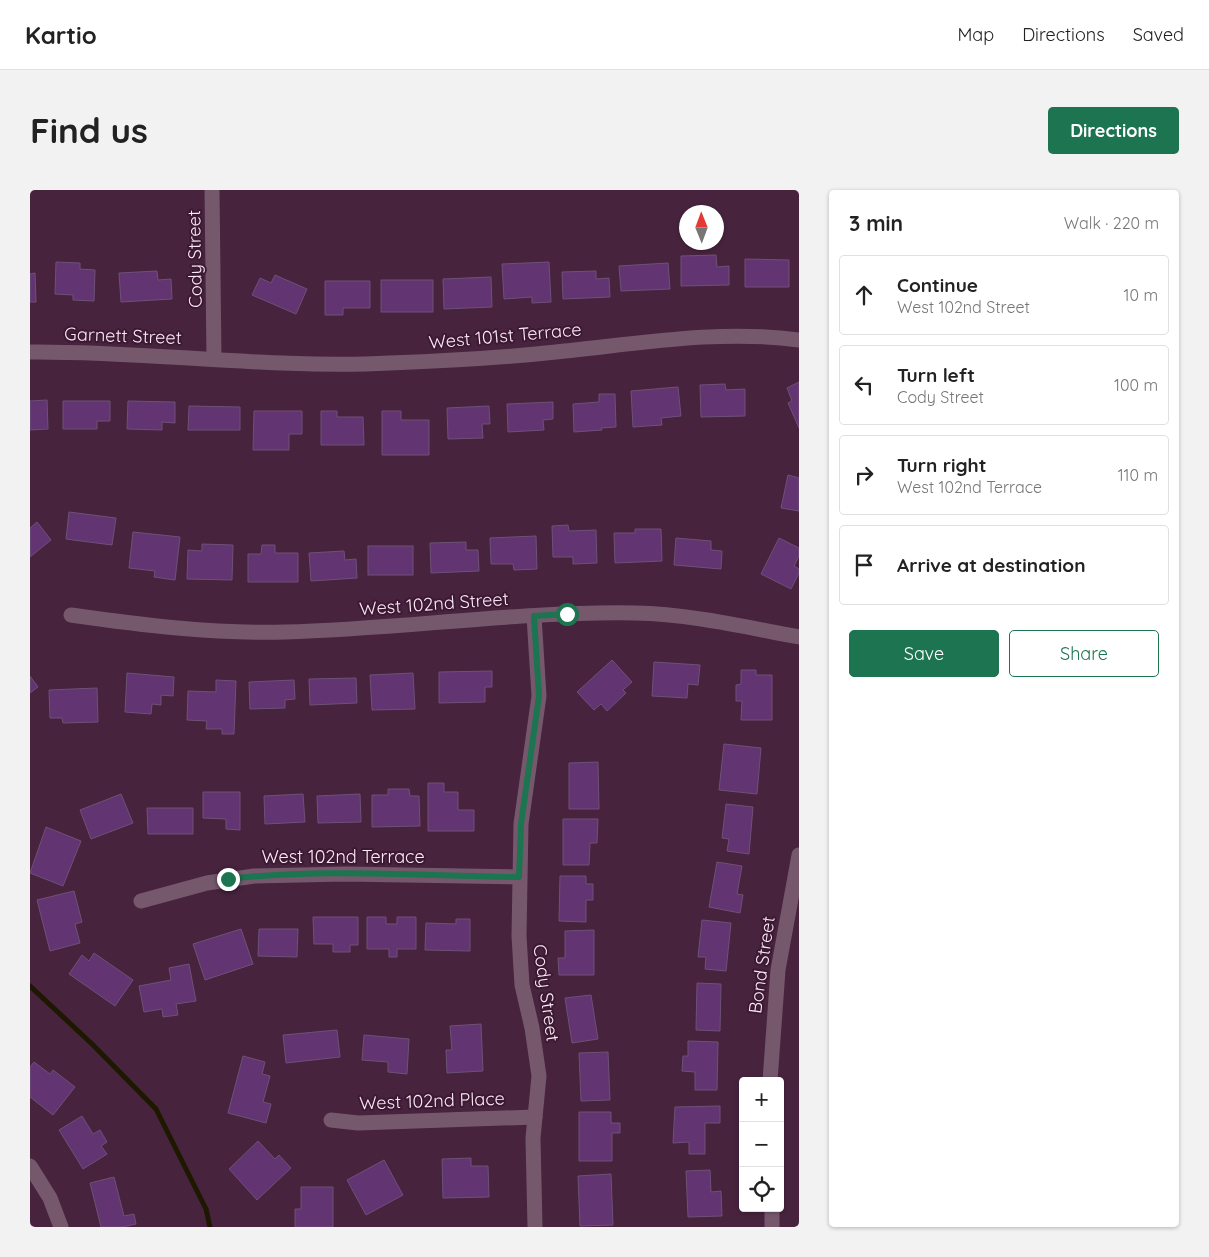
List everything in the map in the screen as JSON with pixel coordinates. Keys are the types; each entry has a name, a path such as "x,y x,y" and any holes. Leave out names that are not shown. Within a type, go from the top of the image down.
{"street":[{"name":"Cody Street","path":"212,190 214,358"},
{"name":"West 101st Terrace","path":"214,358 303,363 386,364 476,359 726,336 799,340"},
{"name":"Garnett Street","path":"30,352 214,358"},
{"name":"West 102nd Street","path":"71,615 218,631 284,632 534,616 636,613 689,618 799,637"},
{"name":"Cody Street","path":"534,616 539,696 521,824 519,877 520,965 539,1076 533,1138 535,1227"},
{"name":"Bond Street","path":"770,1077 778,970 799,856"},
{"name":"West 102nd Terrace","path":"141,901 207,883 254,876 345,874 519,877"},
{"name":"West 102nd Place","path":"331,1120 358,1123 535,1117"},
{"path":"30,1166 50,1198 60,1227"},
{"path":"772,1212 772,1227"}],"building":[{"path":"716,255 717,267 729,266 729,285 681,286 681,256"},
{"path":"745,259 789,260 789,287 745,287"},
{"path":"56,262 80,263 80,269 95,270 94,301 73,300 73,295 55,294"},
{"path":"549,262 551,302 532,303 532,297 504,299 502,264"},
{"path":"668,263 670,289 621,291 619,266"},
{"path":"157,271 158,280 171,279 172,299 121,302 119,273"},
{"path":"596,271 596,279 609,278 610,297 563,299 562,272"},
{"path":"35,273 36,302 30,302 30,274"},
{"path":"275,275 307,289 296,314 252,295 260,278 271,283"},
{"path":"491,277 492,307 444,309 443,279"},
{"path":"381,280 433,280 433,312 381,312"},
{"path":"325,281 370,281 370,308 343,308 343,315 325,315"},
{"path":"799,382 799,428 788,403 792,401 787,388"},
{"path":"725,384 726,390 745,389 745,416 701,417 700,385"},
{"path":"678,387 681,416 661,418 662,425 633,427 631,391"},
{"path":"599,394 615,394 616,427 574,432 573,404 599,402"},
{"path":"47,400 48,429 30,430 30,401"},
{"path":"63,401 110,401 110,421 97,421 97,429 63,429"},
{"path":"128,401 175,402 175,423 162,422 162,430 127,429"},
{"path":"553,402 553,419 543,420 544,430 508,432 507,404"},
{"path":"189,406 240,407 240,430 188,430"},
{"path":"489,406 490,424 482,424 483,438 448,439 447,408"},
{"path":"254,411 302,411 302,434 289,434 289,450 253,450"},
{"path":"321,411 337,411 337,417 363,417 364,445 321,445"},
{"path":"382,411 401,411 401,420 429,420 429,455 382,455"},
{"path":"788,475 799,478 799,511 781,508"},
{"path":"69,512 116,518 112,545 66,539"},
{"path":"37,522 51,540 30,557 30,528"},
{"path":"568,525 569,531 596,530 597,563 573,564 573,557 553,557 552,526"},
{"path":"635,529 661,529 662,561 615,563 614,533 635,533"},
{"path":"133,532 180,537 175,580 154,577 155,571 129,568"},
{"path":"536,536 537,569 514,570 513,564 491,564 490,538"},
{"path":"676,538 711,541 711,550 722,551 721,569 674,565"},
{"path":"779,538 799,548 799,556 794,566 799,569 799,573 791,589 761,574"},
{"path":"466,542 466,550 478,550 479,571 431,573 430,543"},
{"path":"202,544 233,545 232,580 187,579 188,550 202,551"},
{"path":"262,545 275,545 275,553 298,553 298,582 248,582 248,554 261,554"},
{"path":"368,546 413,546 413,575 368,575"},
{"path":"344,551 345,560 356,559 357,578 311,581 309,553"},
{"path":"612,660 632,682 623,690 626,693 607,711 601,704 594,710 577,692"},
{"path":"654,662 700,665 698,685 688,684 687,698 652,696"},
{"path":"741,670 756,670 756,675 772,675 772,720 741,720 742,701 736,701 736,685 741,684"},
{"path":"492,671 492,687 485,687 485,702 439,703 439,672"},
{"path":"127,673 174,677 173,696 161,695 161,705 152,704 151,714 125,712"},
{"path":"413,673 415,709 372,710 370,675"},
{"path":"30,676 38,687 30,693"},
{"path":"356,678 357,703 310,705 309,679"},
{"path":"216,680 236,681 234,734 222,734 222,729 206,729 207,721 187,720 188,691 216,692"},
{"path":"294,680 295,699 285,700 285,708 250,709 249,682"},
{"path":"97,688 98,722 63,723 62,718 50,718 49,690"},
{"path":"724,744 761,748 757,794 719,790"},
{"path":"598,762 599,809 569,809 569,763"},
{"path":"428,783 444,783 444,792 458,792 458,810 474,810 474,831 428,831"},
{"path":"388,789 409,789 410,796 419,796 420,826 372,827 372,795 388,795"},
{"path":"203,792 240,792 240,830 226,829 226,819 203,818"},
{"path":"121,794 133,823 91,839 80,810"},
{"path":"303,794 305,822 265,824 264,796"},
{"path":"360,794 361,822 318,823 317,796"},
{"path":"726,804 753,807 749,854 727,851 729,839 722,838"},
{"path":"147,808 193,808 193,834 148,834"},
{"path":"563,819 598,819 597,843 590,843 589,865 563,865"},
{"path":"46,827 81,841 63,886 30,873"},
{"path":"717,862 742,866 737,894 743,895 740,913 709,907"},
{"path":"560,876 586,876 586,884 593,884 593,900 586,900 586,922 559,921"},
{"path":"74,891 82,922 75,924 80,943 50,951 37,900"},
{"path":"313,917 358,917 358,945 350,945 350,952 333,952 333,944 314,944"},
{"path":"367,917 386,917 386,924 397,924 397,917 416,917 416,949 397,949 397,957 389,957 389,949 367,949"},
{"path":"456,919 470,919 470,951 425,950 426,923 456,924"},
{"path":"702,920 731,923 726,971 705,969 706,957 698,957"},
{"path":"241,929 253,964 205,980 193,944"},
{"path":"259,929 298,929 297,957 258,956"},
{"path":"594,930 594,975 559,975 558,958 565,958 565,931"},
{"path":"94,953 133,980 115,1006 69,974 82,955 89,961"},
{"path":"189,964 196,1001 176,1004 178,1015 163,1017 162,1009 144,1012 139,986 171,980 169,968"},
{"path":"697,983 721,984 720,1031 696,1030"},
{"path":"591,995 598,1039 572,1043 565,998"},
{"path":"481,1024 483,1071 447,1073 446,1050 452,1050 450,1026"},
{"path":"337,1030 340,1057 286,1063 283,1035"},
{"path":"364,1035 409,1039 407,1074 388,1072 388,1062 362,1060"},
{"path":"688,1041 718,1042 717,1090 695,1090 695,1072 682,1071 683,1056 688,1056"},
{"path":"608,1052 610,1100 581,1101 579,1053"},
{"path":"243,1056 265,1062 262,1074 270,1076 263,1102 271,1104 266,1123 228,1113"},
{"path":"34,1062 50,1074 53,1070 75,1087 53,1115 30,1097 30,1067"},
{"path":"720,1106 720,1123 705,1123 705,1154 689,1154 689,1142 673,1143 675,1107"},
{"path":"579,1112 611,1112 611,1123 620,1123 620,1133 612,1133 612,1161 579,1161"},
{"path":"82,1116 93,1134 100,1130 107,1142 101,1146 107,1154 83,1169 59,1130"},
{"path":"258,1141 275,1159 279,1155 291,1168 257,1200 229,1169"},
{"path":"471,1158 471,1166 488,1166 489,1197 443,1198 442,1159"},
{"path":"384,1160 403,1195 366,1215 347,1180"},
{"path":"710,1170 711,1192 721,1191 722,1216 688,1217 686,1171"},
{"path":"611,1174 613,1225 580,1226 578,1176"},
{"path":"114,1177 124,1216 134,1214 136,1224 122,1227 101,1227 90,1183"},
{"path":"301,1187 333,1187 333,1227 295,1227 295,1209 301,1209"}],"waterway":[{"path":"30,986 92,1044 156,1109 206,1209 210,1227"}],"route":[{"path":"228,879 254,876 345,874 519,877 521,824 525,790 536,733 539,696 534,616 567,614"}]}
